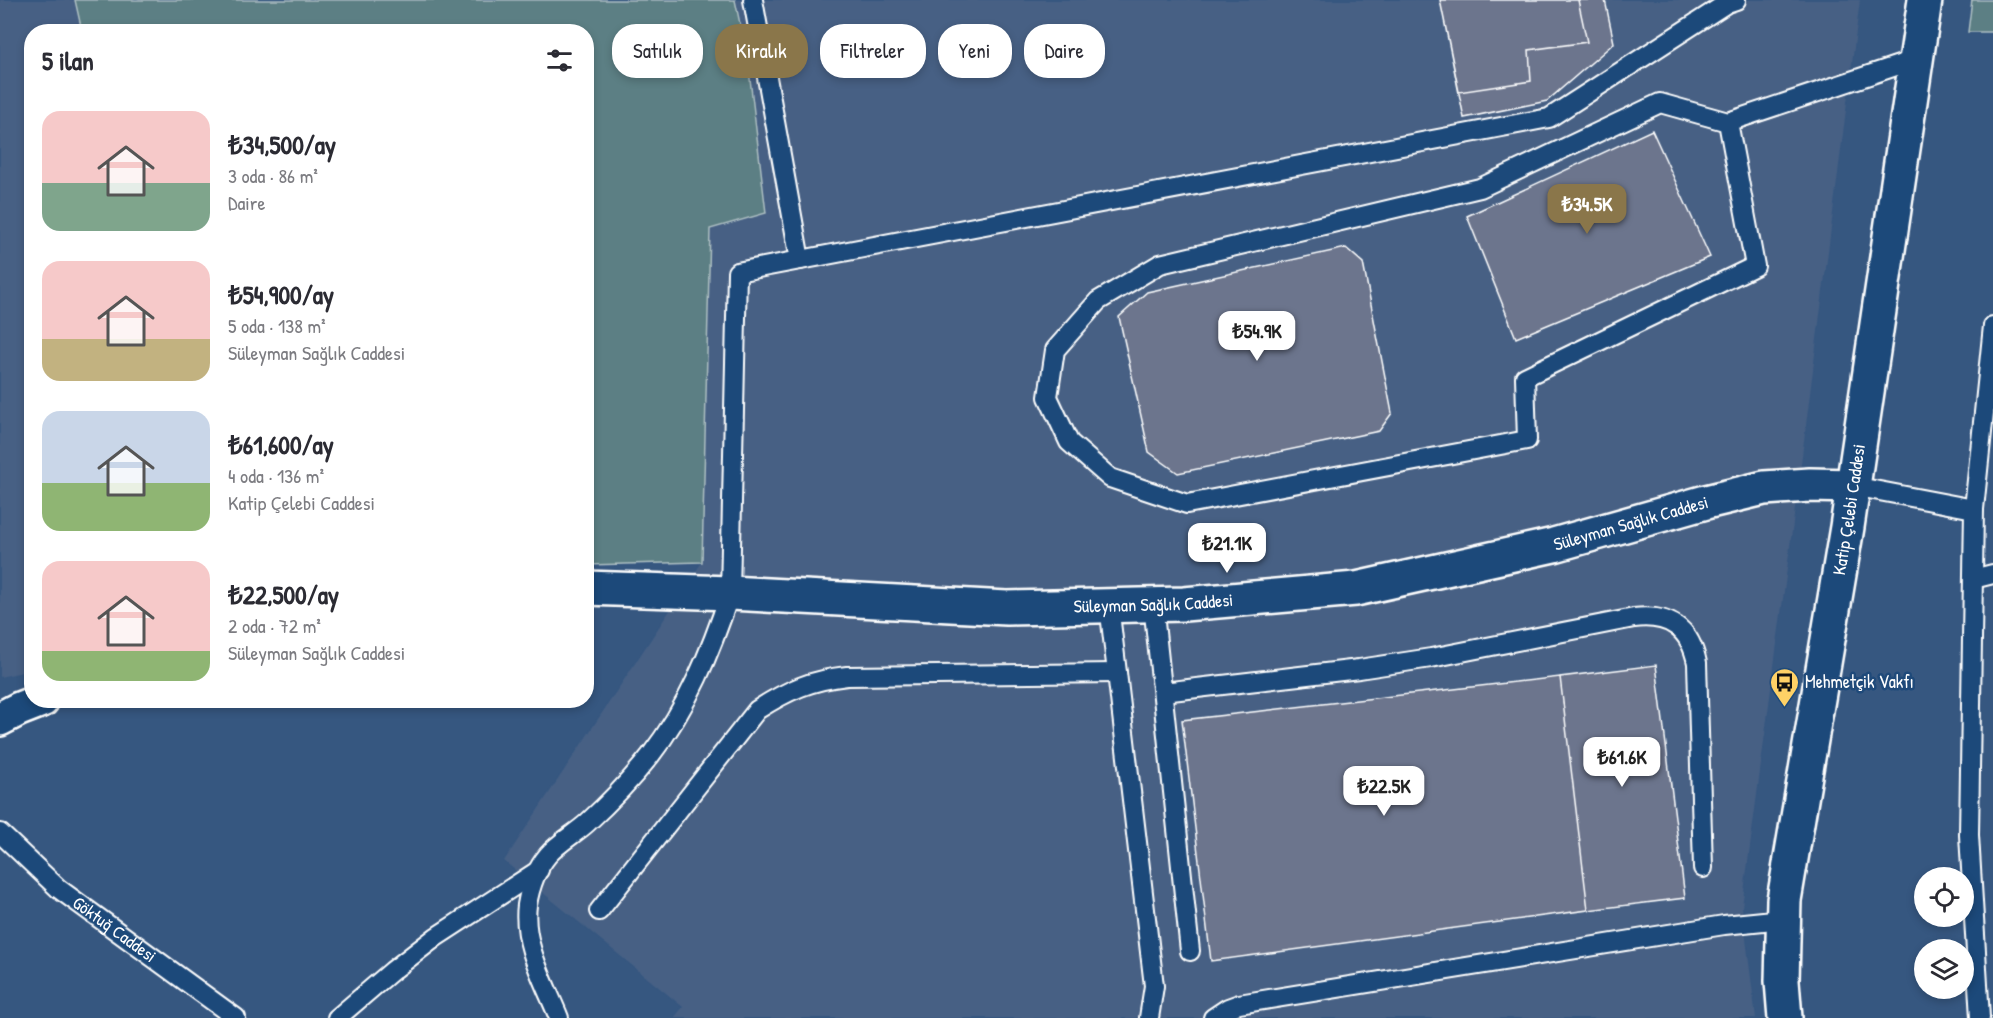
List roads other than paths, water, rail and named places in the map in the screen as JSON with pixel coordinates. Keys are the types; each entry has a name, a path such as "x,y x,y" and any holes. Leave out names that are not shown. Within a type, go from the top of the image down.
{"street":[{"name":"Katip Çelebi Caddesi","path":"1785,1018 1782,981 1784,900 1853,486 1914,60 1925,0"},
{"name":"Süleyman Sağlık Caddesi","path":"594,588 730,592 1007,608 1184,604 1356,589 1554,545 1764,488 1810,485 1853,486"},
{"path":"0,718 24,707"}],"lane":[{"path":"753,0 800,260"},
{"path":"559,1018 530,946 527,926 529,897 539,870 549,854 620,792 650,756 677,717 699,676 717,634 730,592 737,272 1549,118 1727,3 1736,0"},
{"path":"1728,122 1755,267 1525,377 1527,440 1187,504 1110,478 1069,442 1047,397 1055,350 1098,301 1160,264 1480,188 1660,103 1728,122 1914,60"},
{"path":"1980,1018 1969,835 1974,509 1987,450 1993,326"},
{"path":"1853,486 1974,509"},
{"path":"1973,579 1993,574"},
{"path":"1153,604 1190,951"},
{"path":"1109,605 1154,986 1149,1018"},
{"path":"1163,692 1359,669 1431,658 1634,618 1649,616 1664,620 1678,627 1688,636 1697,663 1703,868"},
{"path":"598,911 757,710 797,687 821,679 847,676 1117,673"},
{"name":"Göktuğ Caddesi","path":"0,832 59,889 236,1018"},
{"path":"337,1018 436,937 539,870"},
{"path":"1213,1018 1239,1004 1712,927 1783,919"}],"place":[{"name":"Mehmetçik Vakfı","path":"1784,708"}]}
